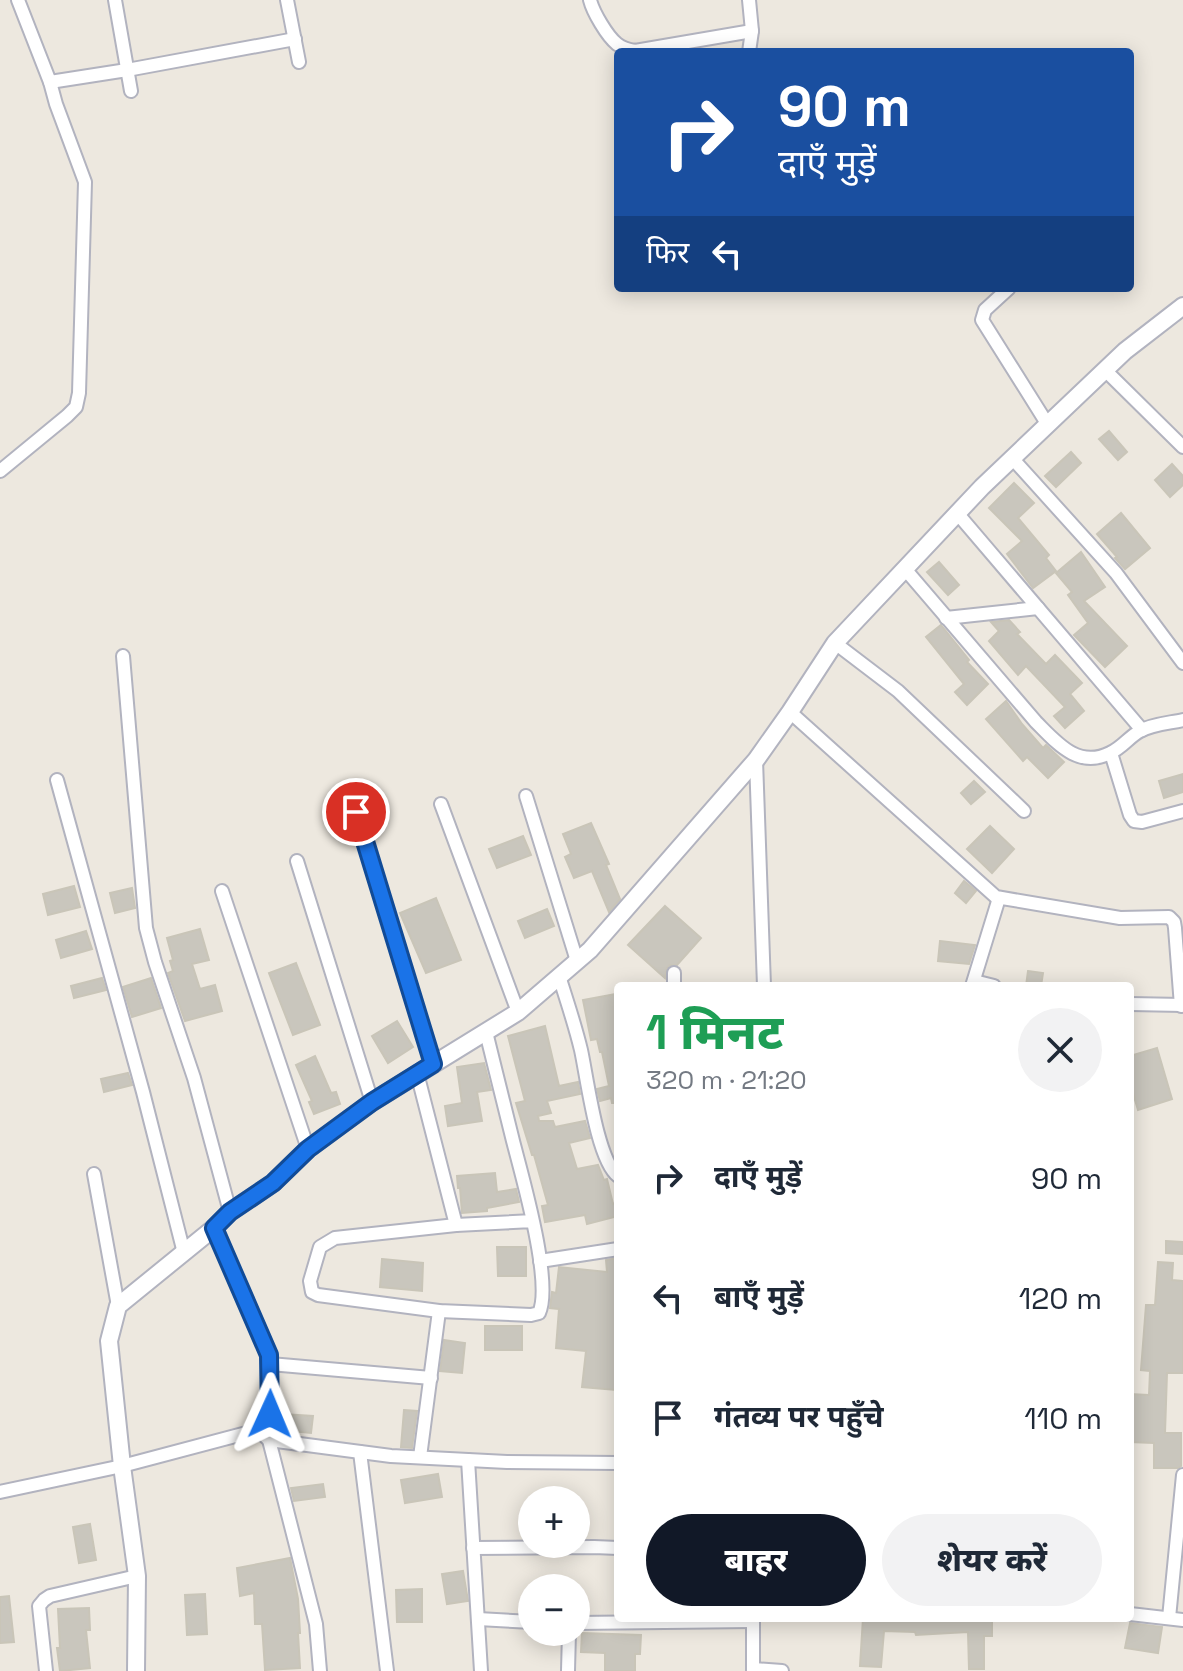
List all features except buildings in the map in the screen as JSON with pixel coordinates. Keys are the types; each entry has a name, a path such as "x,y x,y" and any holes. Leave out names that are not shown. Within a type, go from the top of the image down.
{"street":[{"path":"0,471 67,416 76,407 79,393 85,182 18,0"},
{"path":"115,0 131,91"},
{"path":"287,0 299,62"},
{"path":"590,0 593,12 616,44 627,48"},
{"path":"749,0 752,31 750,48"},
{"path":"653,48 752,31"},
{"path":"50,82 295,39"},
{"path":"1002,292 983,313 983,324 1048,425"},
{"path":"118,1306 230,1212 273,1183 308,1149 372,1102 518,1012 590,950 756,760 835,643 1012,458 1125,351 1183,306"},
{"path":"1105,370 1183,447"},
{"path":"1012,458 1116,573 1183,663"},
{"path":"957,513 1142,730"},
{"path":"905,569 1036,722 1075,757 1111,753 1142,730 1183,720"},
{"path":"946,618 1038,608"},
{"path":"835,643 898,691 1024,811"},
{"path":"123,656 146,928 194,1078 230,1212"},
{"path":"790,712 999,898 1120,918 1169,917 1175,928 1182,1006 1134,1004"},
{"path":"1111,753 1134,821 1142,822 1183,811"},
{"path":"756,760 764,982"},
{"path":"57,780 184,1253"},
{"path":"526,796 577,961"},
{"path":"441,804 518,1012"},
{"path":"356,812 433,1064"},
{"path":"297,861 372,1102"},
{"path":"222,891 308,1149"},
{"path":"973,982 999,898"},
{"path":"559,976 580,1047 592,1113 608,1164 614,1173"},
{"path":"486,1032 533,1221 543,1304 539,1313 439,1311 312,1292 310,1281 320,1247 335,1238 456,1225 533,1221"},
{"path":"417,1073 456,1225"},
{"path":"94,1174 118,1306 109,1341 137,1576 136,1671"},
{"path":"214,1228 269,1355 269,1440 316,1624 320,1671"},
{"path":"540,1261 614,1250"},
{"path":"420,1457 439,1311"},
{"path":"270,1364 431,1378"},
{"path":"0,1492 122,1466 258,1430 269,1440 391,1456 614,1463"},
{"path":"360,1452 387,1671"},
{"path":"468,1460 481,1671"},
{"path":"1169,1618 1183,1475"},
{"path":"473,1548 614,1548"},
{"path":"46,1671 39,1606 44,1600 137,1576"},
{"path":"1134,1614 1183,1620"},
{"path":"478,1619 518,1621"},
{"path":"590,1623 635,1622"},
{"path":"753,1622 753,1670 782,1671"},
{"path":"568,1671 569,1646"}],"route":[{"path":"270,1414 269,1355 214,1228 230,1212 273,1183 308,1149 372,1102 433,1064 356,812"}]}
